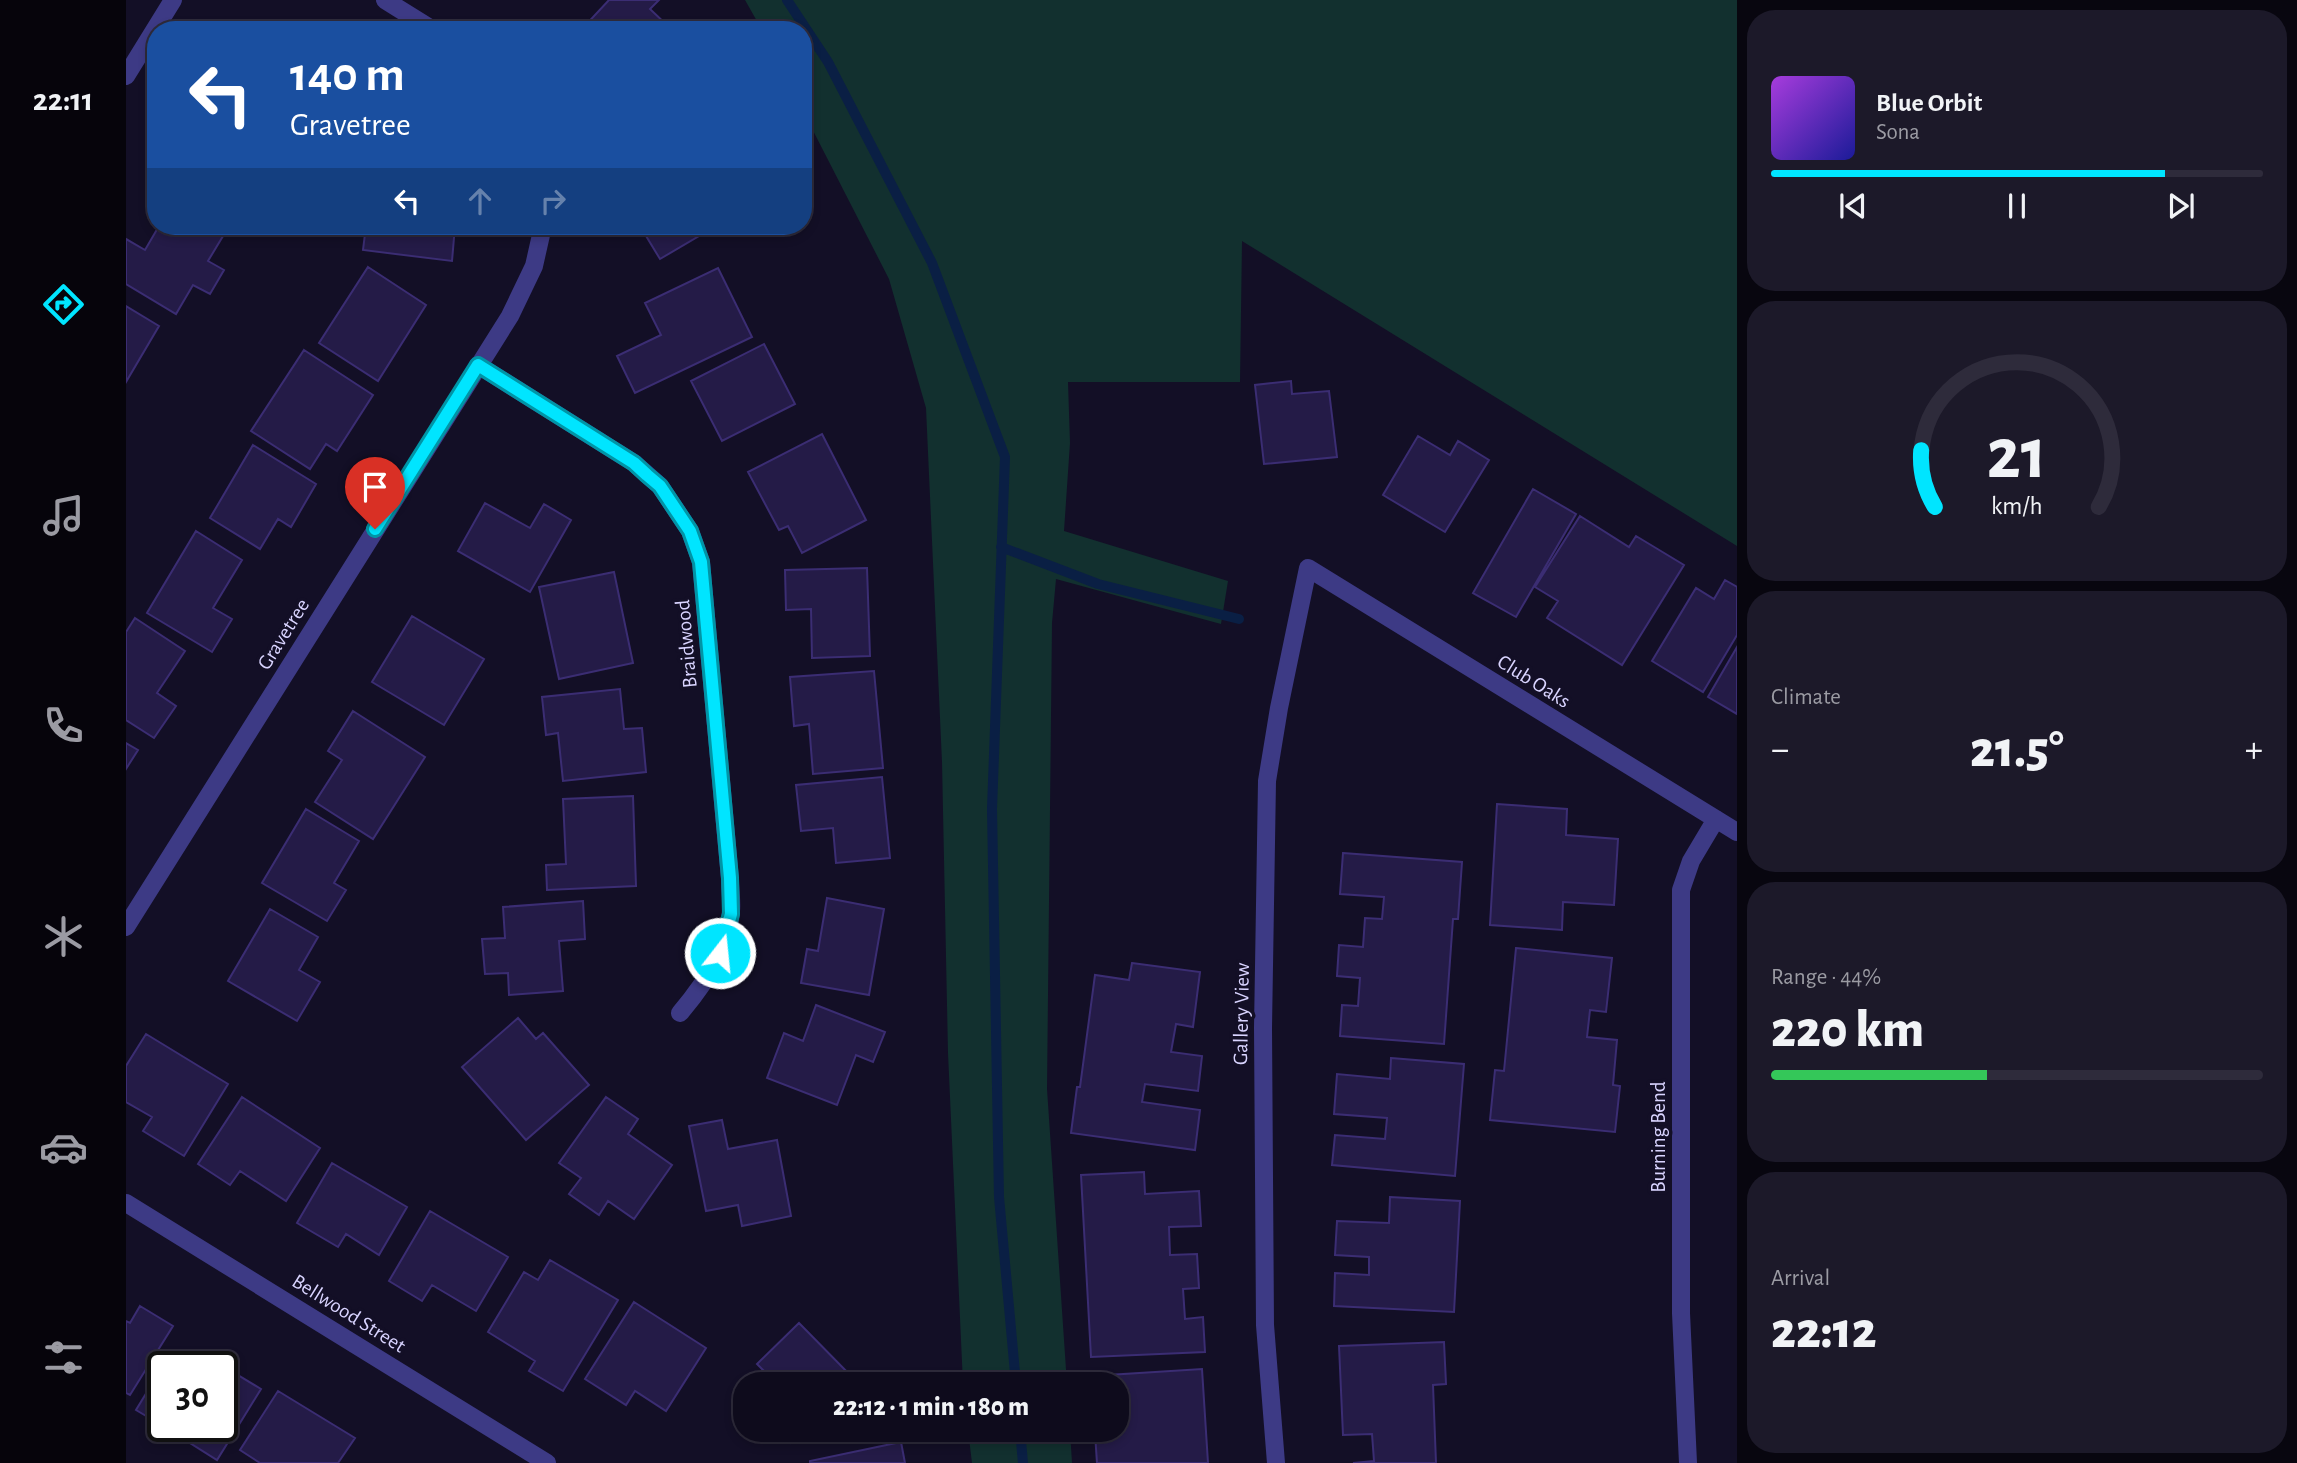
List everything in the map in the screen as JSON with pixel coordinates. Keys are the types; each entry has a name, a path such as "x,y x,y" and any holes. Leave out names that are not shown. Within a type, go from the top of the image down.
{"street":[{"path":"160,21 173,0"},
{"path":"385,0 419,21"},
{"path":"126,76 147,42"},
{"name":"Gravetree","path":"126,927 510,316 534,266 541,235"},
{"name":"Braidwood","path":"478,365 634,463 660,486 690,531 701,562 731,914 720,953 698,992 680,1013"},
{"name":"Club Oaks","path":"1308,568 1737,832"},
{"name":"Gallery View","path":"1276,1463 1265,1311 1263,1028 1268,781 1279,708 1308,568"},
{"name":"Burning Bend","path":"1688,1463 1681,1313 1681,890 1691,861 1716,819"},
{"name":"Bellwood Street","path":"126,1203 547,1463"}],"green space":[{"path":"745,0 1737,0 1737,546 1242,241 1240,382 1068,382 1070,443 1064,531 1228,581 1221,624 1056,579 1052,623 1047,1089 1066,1372 962,1372 948,1053 942,762 926,408 889,279 812,129 812,21 757,21"},
{"path":"969,1442 1071,1442 1072,1463 972,1463"}],"building":[{"path":"609,0 659,0 650,9 663,21 589,21"},
{"path":"154,235 221,235 208,261 224,270 210,294 193,285 176,314 126,284 126,239 145,250"},
{"path":"365,235 454,235 452,261 363,250"},
{"path":"645,235 701,235 660,259"},
{"path":"368,267 426,305 378,381 319,343"},
{"path":"718,268 752,337 635,393 617,356 661,335 645,303"},
{"path":"126,306 159,326 126,382"},
{"path":"764,344 795,404 722,441 691,381"},
{"path":"304,350 373,395 337,451 326,444 310,469 251,431"},
{"path":"1291,381 1292,394 1329,391 1337,457 1264,464 1255,385"},
{"path":"822,434 866,520 802,553 788,526 779,530 748,472"},
{"path":"1418,436 1450,455 1458,441 1489,460 1445,532 1383,495"},
{"path":"253,445 316,484 291,527 278,519 260,549 210,518"},
{"path":"1533,489 1576,514 1516,617 1473,593"},
{"path":"485,503 530,528 544,504 571,520 530,592 458,551"},
{"path":"1580,516 1629,547 1636,536 1684,565 1622,665 1547,618 1558,601 1535,587"},
{"path":"196,531 242,560 213,608 232,619 212,652 147,613"},
{"path":"867,568 870,656 812,658 811,609 786,610 785,570"},
{"path":"614,572 633,663 559,679 539,587"},
{"path":"1725,580 1737,587 1737,635 1703,692 1652,661 1696,588 1714,599"},
{"path":"412,616 484,659 444,725 372,682"},
{"path":"135,618 185,651 157,693 176,706 154,738 126,720 126,632"},
{"path":"1737,647 1737,714 1708,697"},
{"path":"874,671 883,768 813,774 809,724 794,726 790,677"},
{"path":"620,689 624,729 642,728 646,772 563,781 558,733 546,735 542,697"},
{"path":"353,711 425,757 373,839 315,802 342,760 328,751"},
{"path":"126,743 138,750 126,769"},
{"path":"882,777 890,858 836,863 833,828 801,831 796,785"},
{"path":"633,796 636,886 547,890 546,865 566,864 563,799"},
{"path":"1497,804 1567,809 1566,835 1618,839 1614,905 1563,902 1562,930 1490,925"},
{"path":"306,809 359,841 334,883 346,890 327,921 262,883"},
{"path":"1343,853 1462,862 1458,919 1453,919 1444,1044 1340,1036 1342,1005 1358,1006 1360,978 1337,976 1339,945 1363,947 1365,918 1382,919 1384,897 1340,894"},
{"path":"827,898 884,909 869,995 801,983 807,949 818,951"},
{"path":"583,901 585,939 559,941 563,991 509,995 508,973 485,974 482,939 505,938 503,907"},
{"path":"270,909 318,937 299,970 320,982 297,1021 228,981"},
{"path":"1516,948 1612,958 1606,1012 1590,1010 1587,1037 1617,1040 1613,1085 1620,1086 1615,1132 1490,1120 1495,1070 1504,1071"},
{"path":"1132,963 1200,972 1193,1027 1176,1024 1171,1052 1202,1056 1198,1091 1145,1084 1142,1102 1200,1110 1195,1150 1071,1133 1095,975 1129,980"},
{"path":"816,1005 885,1032 873,1062 856,1055 837,1105 767,1078 784,1033 803,1041"},
{"path":"518,1018 536,1039 543,1033 589,1085 526,1140 462,1067"},
{"path":"146,1034 228,1084 184,1156 143,1131 152,1117 126,1102 126,1066"},
{"path":"1391,1058 1464,1064 1455,1176 1332,1165 1335,1135 1385,1139 1387,1118 1334,1114 1337,1074 1390,1079"},
{"path":"242,1097 320,1148 286,1201 240,1171 230,1185 198,1164"},
{"path":"606,1097 638,1119 628,1134 672,1165 634,1219 608,1201 599,1215 569,1194 581,1178 559,1163"},
{"path":"722,1120 728,1149 777,1140 791,1216 742,1226 738,1205 706,1211 689,1126"},
{"path":"332,1163 407,1207 379,1255 346,1234 338,1247 297,1223"},
{"path":"1144,1172 1145,1194 1199,1191 1201,1226 1169,1227 1170,1255 1197,1254 1199,1288 1183,1289 1185,1319 1203,1317 1205,1352 1091,1357 1081,1175"},
{"path":"1390,1197 1460,1201 1454,1312 1334,1306 1335,1273 1369,1275 1369,1257 1335,1255 1337,1221 1389,1223"},
{"path":"430,1211 508,1257 476,1311 432,1285 422,1301 389,1281"},
{"path":"550,1260 618,1300 563,1391 529,1371 535,1361 488,1332 524,1272 538,1280"},
{"path":"634,1302 706,1348 666,1411 635,1391 626,1405 585,1379"},
{"path":"140,1306 173,1326 157,1351 147,1351 147,1368 130,1395 126,1393 126,1321 130,1323"},
{"path":"799,1323 847,1372 765,1372 757,1364"},
{"path":"1444,1342 1446,1384 1433,1385 1436,1463 1353,1463 1374,1461 1372,1434 1343,1435 1339,1346"},
{"path":"1202,1369 1208,1463 1097,1463 1096,1442 1129,1442 1129,1374"},
{"path":"238,1375 261,1389 238,1426"},
{"path":"278,1391 355,1438 338,1463 260,1463 240,1450"},
{"path":"147,1392 147,1417 136,1410"},
{"path":"188,1442 228,1442 217,1460"},
{"path":"901,1442 905,1463 810,1463"}],"waterway":[{"path":"787,0 801,21"},
{"path":"812,38 828,62 932,263 1005,457 992,809 999,1197 1015,1372"},
{"path":"1001,547 1098,584 1239,619"},
{"path":"1021,1442 1023,1463"}],"route":[{"path":"375,529 478,365 634,463 660,486 690,531 701,562 730,878 731,914 720,953"}]}
